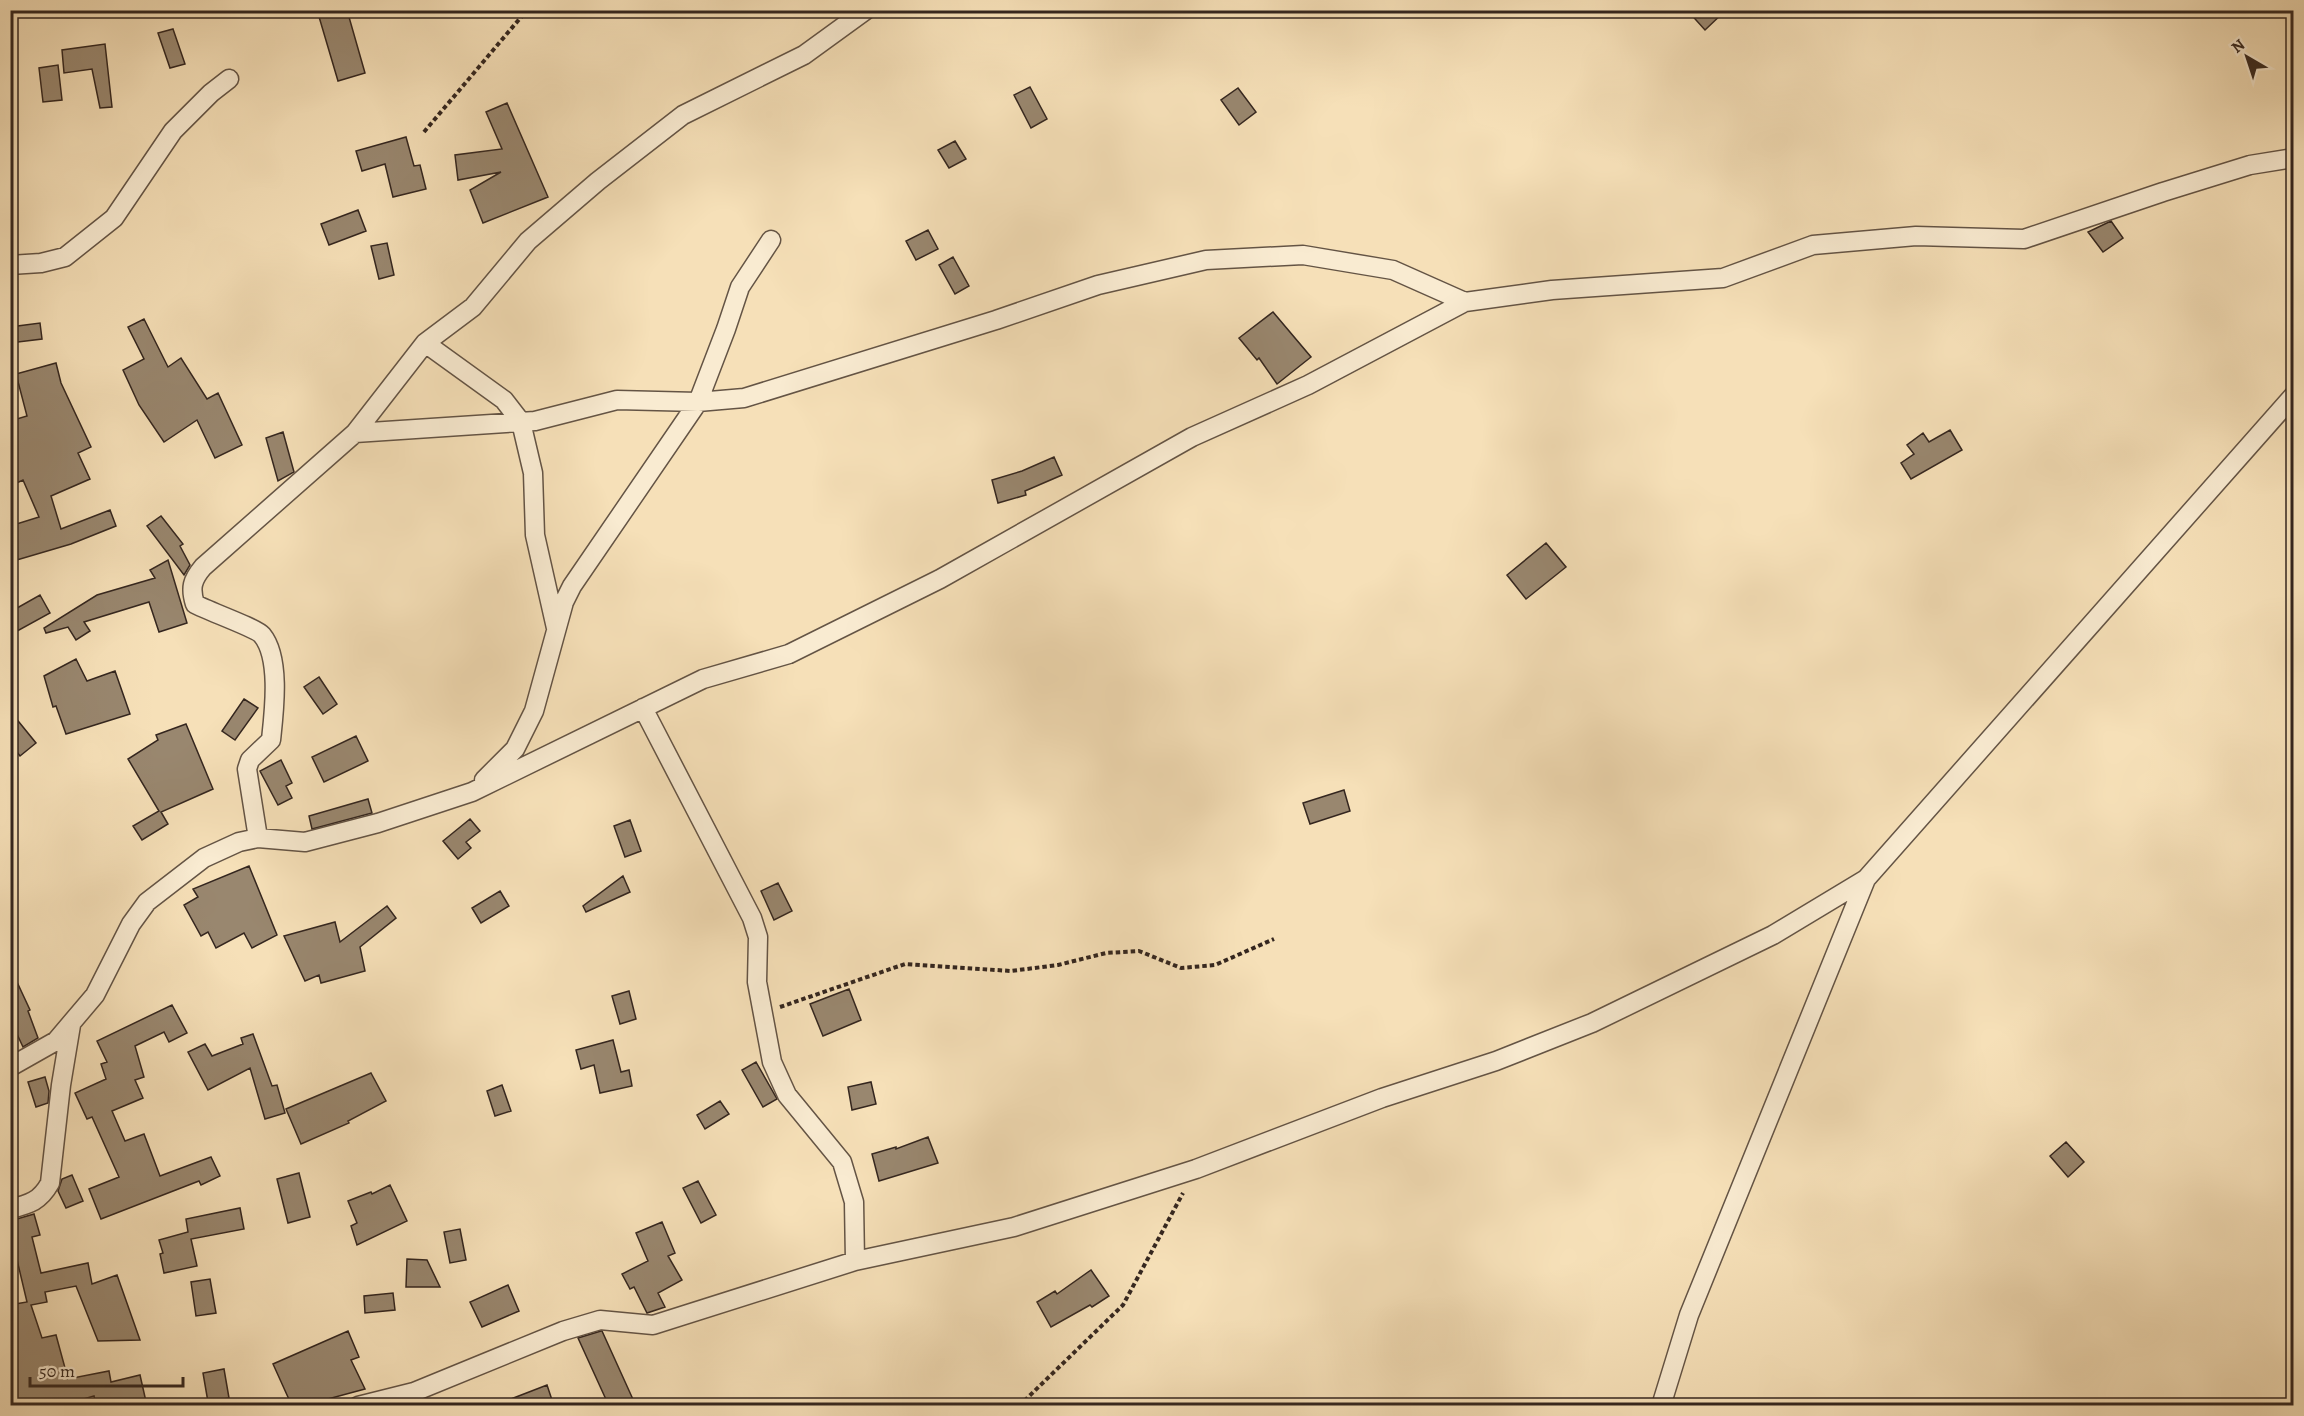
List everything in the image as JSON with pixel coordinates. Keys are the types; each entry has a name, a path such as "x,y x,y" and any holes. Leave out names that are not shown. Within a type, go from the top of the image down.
{"street":[{"path":"258,838 247,769 250,760 271,740 274,669 270,650 262,634 195,604 192,592 193,580 203,567 355,433 425,343 473,307 528,241 598,181 683,115 804,55 866,10"},
{"path":"10,265 40,263 65,257 114,218 173,131 211,93 229,79"},
{"path":"10,1067 56,1041 95,995 131,924 147,902 204,858 238,842 258,838 305,842 378,823 472,792 703,679 789,654 940,579 1192,438 1308,385 1465,302 1552,290 1723,278 1813,245 1916,236 2024,239 2250,165 2294,159"},
{"path":"472,792 515,749 534,711 556,630 572,586 698,402 740,287 771,240"},
{"path":"355,433 521,422 617,400 698,402 744,398 996,320 1098,285 1206,260 1303,255 1393,270 1465,302"},
{"path":"425,343 504,400 521,422 533,473 536,535 556,630"},
{"path":"358,1406 414,1392 563,1331 600,1320 652,1325 855,1261 1014,1227 1197,1169 1382,1098 1496,1061 1592,1023 1773,934 1866,879 2294,394"},
{"path":"643,708 752,918 758,937 757,982 772,1062 787,1095 842,1162 854,1202 855,1261"},
{"path":"1661,1406 1689,1315 1866,879"},
{"path":"10,1209 32,1204 43,1195 50,1183 60,1085 72,1023"}],"path":[{"path":"424,132 527,10"},
{"path":"763,1013 905,964 1011,971 1058,965 1106,953 1139,951 1181,968 1215,965 1274,939"},
{"path":"1018,1406 1123,1305 1197,1169"}],"building":[{"path":"317,10 347,10 365,73 338,81"},
{"path":"1687,10 1726,10 1705,30"},
{"path":"173,29 185,64 170,68 158,33"},
{"path":"105,44 112,107 100,108 92,69 64,73 62,50"},
{"path":"58,65 62,100 43,102 39,68"},
{"path":"1030,87 1047,119 1031,128 1014,95"},
{"path":"1238,88 1256,112 1239,125 1221,100"},
{"path":"507,103 548,197 483,223 470,190 501,172 458,180 455,155 502,149 486,112"},
{"path":"406,137 414,166 420,165 426,189 393,197 385,164 362,171 356,151"},
{"path":"955,141 966,159 949,168 938,150"},
{"path":"358,210 366,231 329,245 321,224"},
{"path":"2111,221 2123,238 2103,252 2088,232"},
{"path":"928,230 938,249 916,260 906,241"},
{"path":"387,243 394,275 379,279 371,246"},
{"path":"953,257 969,286 955,294 939,265"},
{"path":"1273,312 1311,357 1277,384 1259,358 1257,360 1239,338"},
{"path":"144,319 168,367 181,358 207,399 218,393 242,445 215,458 197,420 164,442 139,405 123,370 144,359 128,327"},
{"path":"40,323 42,339 10,343 10,327"},
{"path":"56,363 61,383 91,447 78,453 90,479 51,496 61,529 110,510 116,526 71,544 10,562 10,526 39,517 23,480 10,486 10,421 27,416 16,374"},
{"path":"1950,430 1962,450 1911,479 1901,463 1914,454 1907,445 1923,433 1929,442"},
{"path":"283,432 294,472 278,481 266,438"},
{"path":"1054,457 1062,475 1025,491 1026,495 998,503 992,480 1022,471"},
{"path":"161,516 183,544 180,546 190,565 184,575 147,526"},
{"path":"1546,543 1566,567 1526,599 1507,575"},
{"path":"168,560 187,623 159,632 149,602 84,622 90,631 76,640 68,627 46,633 44,628 97,595 155,578 150,570"},
{"path":"40,595 50,613 10,635 10,612"},
{"path":"76,659 87,681 115,671 130,714 66,734 56,706 53,707 44,676"},
{"path":"319,677 337,704 323,714 304,687"},
{"path":"244,699 258,708 235,740 222,731"},
{"path":"10,711 36,743 20,756 10,743"},
{"path":"186,724 213,789 161,812 168,824 142,840 133,826 159,811 128,759 158,740 156,735"},
{"path":"356,736 368,761 324,782 312,757"},
{"path":"281,760 292,783 286,786 292,798 278,805 260,771"},
{"path":"1344,790 1350,811 1310,824 1303,803"},
{"path":"368,799 372,813 312,829 309,816"},
{"path":"470,819 480,831 466,842 471,848 458,859 443,841"},
{"path":"630,820 641,851 625,857 614,826"},
{"path":"249,866 277,935 252,948 244,933 216,948 208,932 201,936 184,905 198,897 193,889"},
{"path":"623,876 630,892 586,912 583,906"},
{"path":"778,883 792,911 774,920 761,891"},
{"path":"500,891 509,906 481,923 472,908"},
{"path":"387,906 396,918 360,947 365,971 321,983 319,975 305,981 284,936 335,922 340,942"},
{"path":"10,967 30,1010 28,1011 38,1038 23,1047 10,1019"},
{"path":"849,989 861,1020 823,1036 810,1004"},
{"path":"629,991 636,1019 620,1024 612,996"},
{"path":"172,1005 187,1033 169,1042 164,1032 135,1046 144,1077 135,1080 143,1098 112,1111 125,1141 144,1134 160,1176 211,1157 220,1176 201,1185 199,1181 101,1219 89,1189 119,1177 92,1117 87,1119 75,1093 106,1079 101,1064 107,1062 97,1041"},
{"path":"253,1034 272,1086 277,1085 285,1113 265,1119 250,1068 208,1090 188,1052 205,1044 212,1056 243,1044 241,1038"},
{"path":"613,1040 621,1072 629,1070 632,1086 600,1093 594,1065 581,1069 576,1050"},
{"path":"756,1062 777,1099 763,1107 742,1070"},
{"path":"371,1073 386,1101 348,1121 349,1123 301,1144 286,1109"},
{"path":"45,1077 49,1091 48,1103 36,1107 28,1082"},
{"path":"871,1082 876,1104 852,1110 848,1087"},
{"path":"502,1085 511,1111 495,1116 487,1091"},
{"path":"720,1101 729,1114 705,1129 697,1115"},
{"path":"928,1137 938,1163 879,1181 872,1154 896,1147 896,1149"},
{"path":"2066,1142 2084,1162 2068,1177 2050,1156"},
{"path":"299,1173 310,1217 288,1223 277,1179"},
{"path":"72,1175 83,1201 66,1208 58,1191 62,1179"},
{"path":"698,1181 716,1215 701,1223 683,1188"},
{"path":"390,1185 407,1221 357,1245 351,1226 357,1223 348,1201 371,1192 372,1194"},
{"path":"240,1208 244,1229 191,1239 197,1266 164,1273 160,1254 163,1253 159,1240 188,1232 186,1219"},
{"path":"34,1214 40,1235 32,1237 41,1273 88,1263 92,1284 117,1275 140,1340 98,1341 76,1286 45,1292 47,1302 31,1305 42,1338 56,1335 68,1379 109,1371 111,1382 140,1375 147,1406 96,1406 94,1396 60,1406 10,1406 10,1373 15,1371 10,1358 10,1305 27,1302 13,1243 10,1244 10,1221"},
{"path":"662,1222 675,1253 668,1256 682,1280 658,1293 665,1307 647,1313 634,1287 630,1289 622,1274 648,1261 636,1233"},
{"path":"460,1229 466,1260 450,1263 444,1232"},
{"path":"407,1259 427,1260 440,1287 406,1287"},
{"path":"1091,1270 1109,1296 1051,1327 1037,1302 1055,1291 1057,1294"},
{"path":"210,1279 216,1313 196,1316 191,1282"},
{"path":"508,1285 519,1311 482,1327 470,1302"},
{"path":"393,1293 395,1310 365,1313 364,1296"},
{"path":"348,1331 359,1357 351,1360 365,1389 302,1406 292,1406 273,1364"},
{"path":"602,1331 636,1406 609,1406 578,1338"},
{"path":"224,1369 229,1398 208,1402 203,1373"},
{"path":"547,1385 554,1406 498,1406 498,1404"}]}
